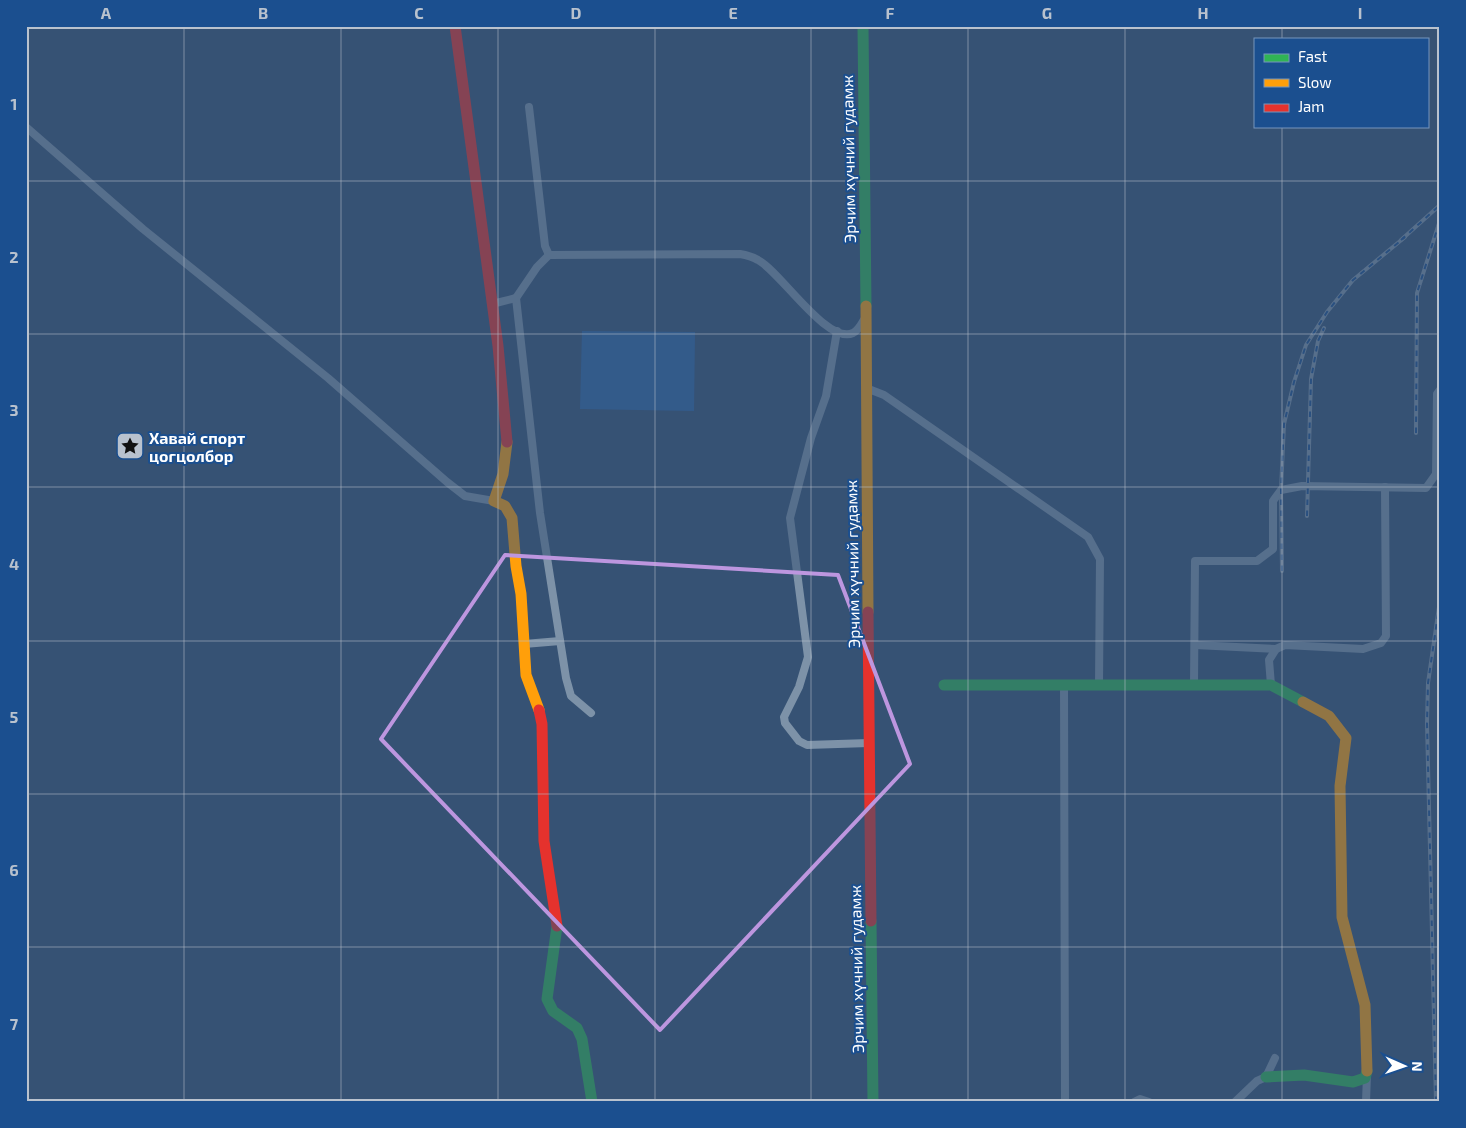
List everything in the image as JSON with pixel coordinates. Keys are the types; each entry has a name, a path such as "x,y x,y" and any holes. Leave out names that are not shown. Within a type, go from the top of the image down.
{"street":[{"path":"455,26 498,346 508,444 503,474 494,500"},
{"name":"Эрчим хүчний гудамж","path":"863,26 873,1102"},
{"path":"529,107 545,246 549,255"},
{"path":"26,127 143,229 328,378 447,482 465,496 494,500 505,506 512,518 516,566 521,594 528,684 535,696 542,724 544,842 558,929 546,999 553,1011 577,1028 582,1039 592,1102"},
{"path":"591,713 571,696 568,689 540,513 516,298 537,267 549,255 740,254 759,260 818,319 836,331 846,334 854,332 866,317"},
{"path":"492,304 516,298"},
{"path":"836,331 826,396 811,438 790,518 808,657 799,687 784,717 785,723 798,741 807,745 870,743"},
{"path":"866,388 884,395 1088,537 1100,559 1099,684"},
{"path":"1194,684 1195,562 1257,561 1273,549 1273,502 1281,490 1302,486 1426,488 1436,474 1437,394 1440,390"},
{"path":"1195,645 1276,649 1285,645 1364,649 1382,643 1386,636 1385,486"},
{"path":"524,644 560,641"},
{"path":"1271,685 1270,660 1276,649"},
{"path":"944,685 1271,685 1329,716 1346,738 1340,786 1342,917 1365,1005 1366,1102"},
{"path":"1064,685 1065,1102"},
{"path":"1266,1076 1275,1058"},
{"path":"1235,1102 1257,1080 1266,1076 1304,1076 1353,1082 1365,1078 1367,1070"},
{"path":"1134,1102 1140,1099 1149,1102"}],"highlighted area":[{"path":"505,555 838,575 910,764 660,1030 381,739"}],"shaded area":[{"path":"582,331 695,332 694,411 580,409"}],"railway":[{"path":"1401,240 1440,205"},
{"path":"1416,433 1417,293 1440,220"},
{"path":"1282,571 1281,490 1284,424 1294,382 1306,345 1327,312 1353,280 1405,237"},
{"path":"1307,516 1311,379 1318,341 1324,328"},
{"path":"1436,1102 1427,723 1428,683 1440,600"}],"traffic: fast":[{"path":"863,26 866,306"},
{"path":"944,685 1271,685 1303,702"},
{"path":"871,921 873,1102"},
{"path":"557,926 547,999 553,1011 577,1028 582,1039 592,1102"},
{"path":"1266,1077 1304,1075 1353,1082 1365,1078 1367,1071"}],"traffic: slow":[{"path":"866,306 868,612"},
{"path":"507,442 503,474 494,501 505,506 512,518 516,566 521,594 526,675 539,710"},
{"path":"1303,702 1329,716 1346,738 1340,786 1342,917 1365,1005 1367,1071"}],"traffic: jam":[{"path":"455,26 498,346 507,442"},
{"path":"868,612 871,921"},
{"path":"539,710 542,724 544,841 557,926"}],"place":[{"name":"Хавай спорт цогцолбор","path":"130,446"}]}
